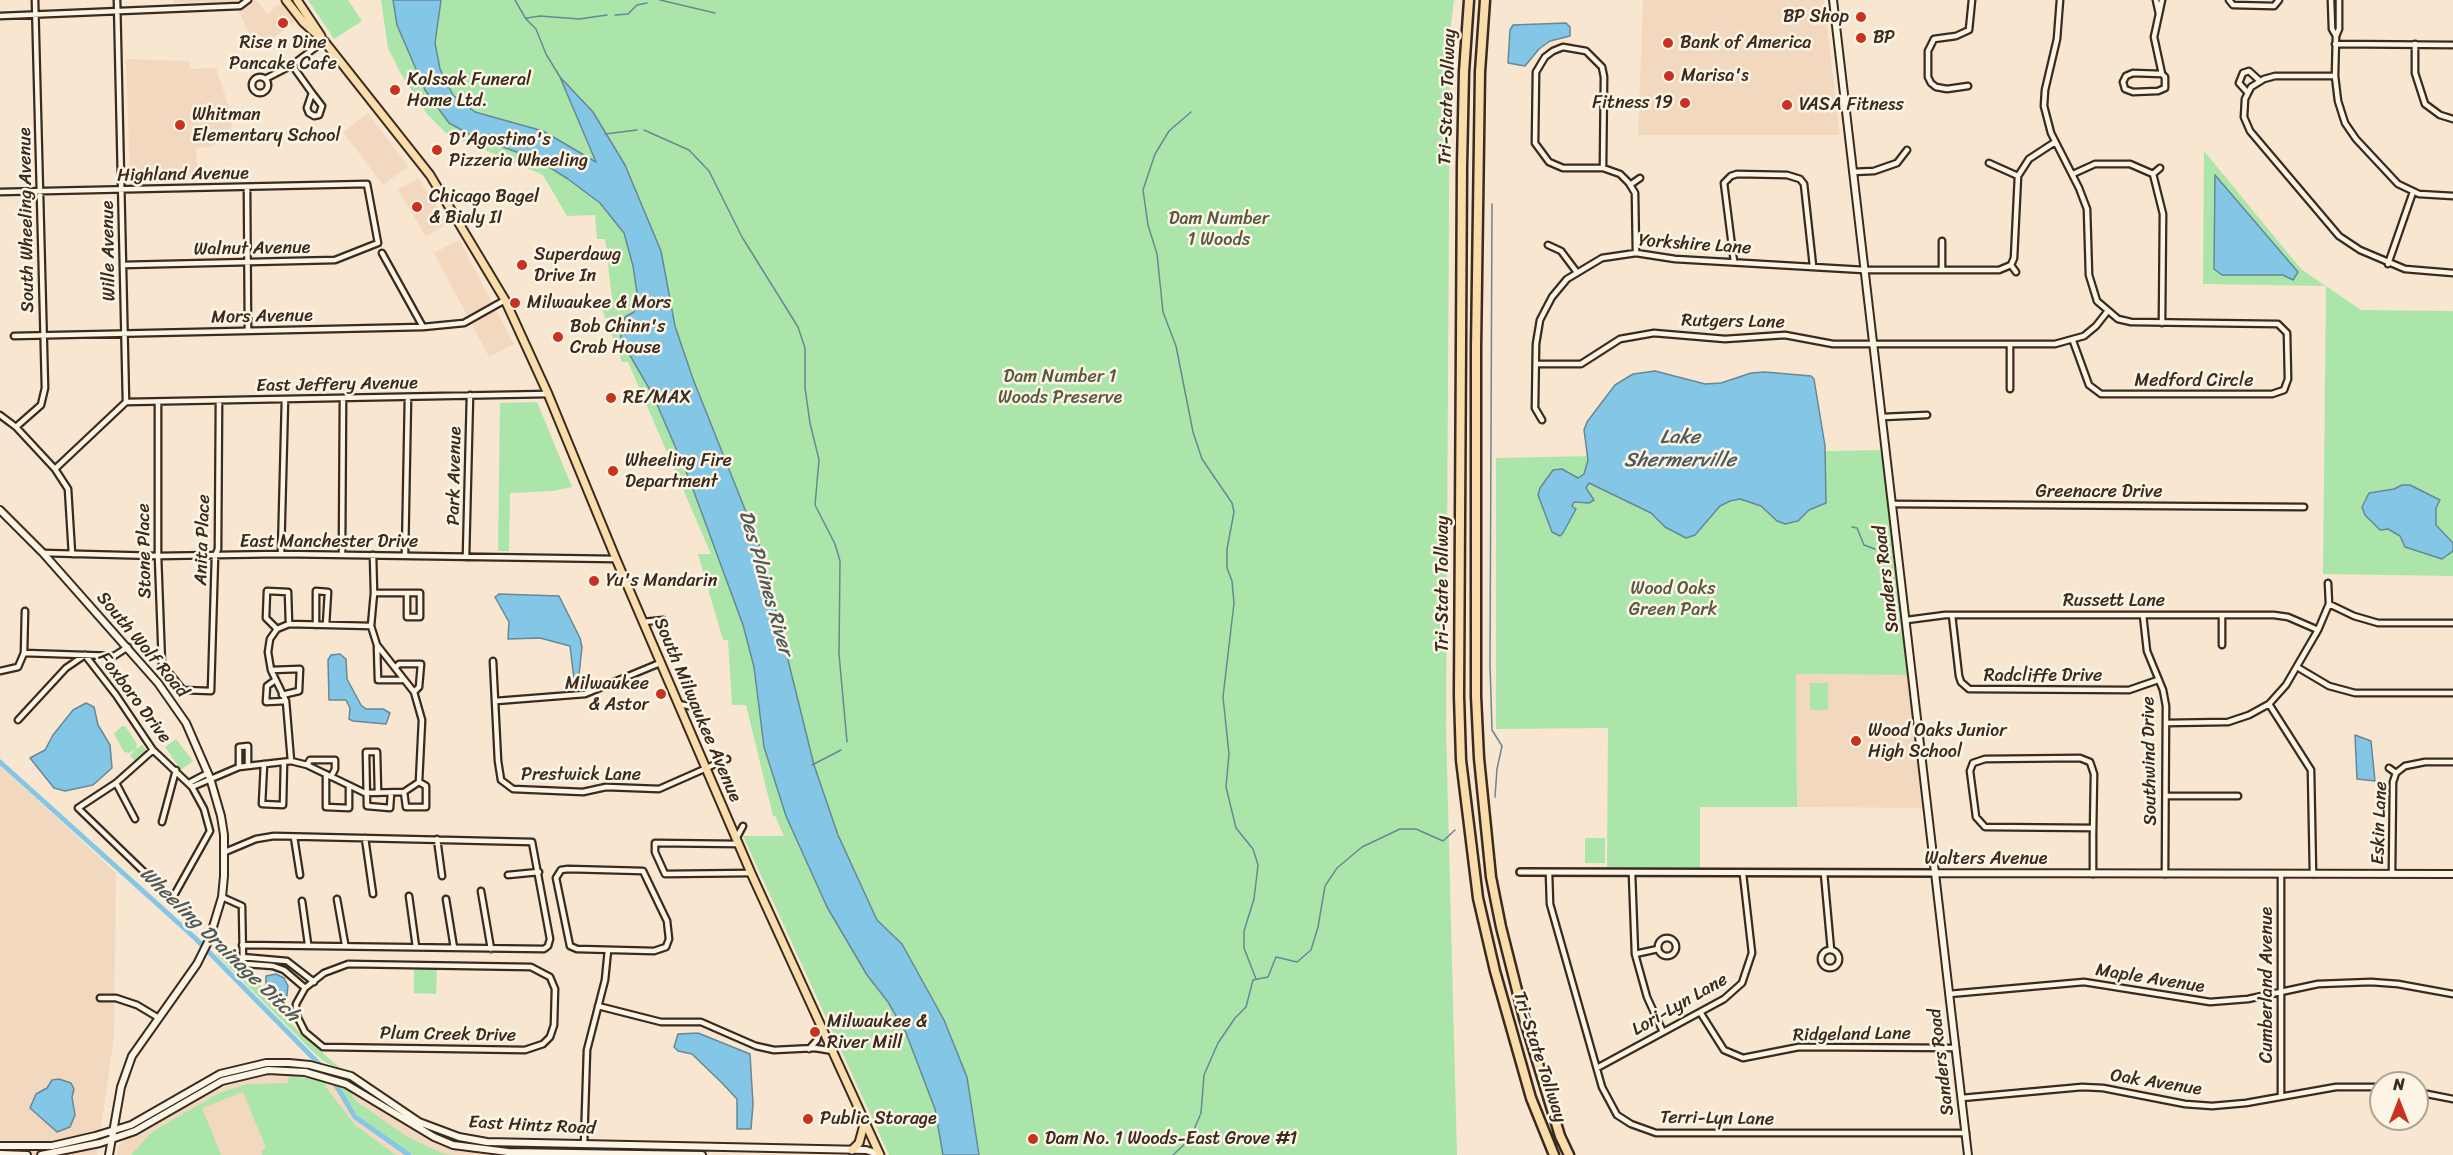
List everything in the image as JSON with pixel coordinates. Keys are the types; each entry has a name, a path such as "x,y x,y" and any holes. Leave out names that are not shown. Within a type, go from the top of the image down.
{"highway":[{"name":"Tri-State Tollway","path":"1469,0 1464,72 1462,189 1459,684 1461,760 1478,898 1495,971 1531,1098 1554,1155"},
{"name":"Tri-State Tollway","path":"1485,0 1480,72 1476,348 1476,696 1479,758 1491,878 1506,950 1556,1125 1569,1155"}],"main road":[{"name":"South Milwaukee Avenue","path":"286,0 304,23 324,41 430,175 505,300 549,394 616,559 751,873 822,1024 879,1155"},
{"name":"South Milwaukee Avenue","path":"297,0 312,19 324,41"},
{"name":"Sanders Road","path":"1833,0 1937,873 1968,1155"},
{"name":"South Wolf Road","path":"0,510 43,553 158,683 186,723 209,776 221,816 225,852 222,897 209,940 197,964 132,1056 126,1071 109,1155"},
{"name":"Walters Avenue","path":"1937,873 2453,874"},
{"name":"East Hintz Road","path":"0,1146 52,1146 131,1125 220,1074 266,1063 310,1065 351,1076 419,1122 459,1137 487,1143 866,1150 879,1155"},
{"name":"East Hintz Road","path":"41,1155 112,1139 135,1131 222,1081 268,1070 305,1072 346,1084 434,1137 453,1145 508,1152 702,1155"},
{"path":"852,1150 859,1143 865,1121"},
{"path":"0,1154 27,1155"}],"street":[{"name":"South Wheeling Avenue","path":"16,427 41,405 45,388 35,0"},
{"name":"Wille Avenue","path":"117,0 126,402"},
{"path":"0,16 240,6 248,0"},
{"path":"1968,86 1947,89 1936,87 1931,83 1928,77 1928,51 1930,44 1940,36 1956,36 1969,30 1972,0"},
{"path":"2060,0 2057,39 2044,98 2046,118 2055,142 2083,197 2088,218 2091,287 2097,301 2107,312 2131,322 2162,323 2163,214 2153,174 2138,165 2130,164 2095,164 2073,174"},
{"path":"2156,0 2159,14"},
{"path":"2162,74 2133,73 2126,76 2123,82 2126,89 2133,92 2162,90 2166,81 2162,74 2154,37 2163,0"},
{"path":"2229,0 2233,5 2274,6 2279,0"},
{"path":"2331,0 2332,29 2336,36"},
{"path":"2339,0 2339,29 2335,44 2334,76 2338,101 2345,123 2355,139 2384,172 2398,184 2413,192 2431,196 2453,196"},
{"path":"267,78 292,65 324,41"},
{"path":"2335,44 2453,45"},
{"path":"2415,44 2415,73 2426,104 2440,115 2453,119"},
{"path":"1603,168 1604,77 1602,67 1591,54 1575,47 1563,47 1553,51 1539,64 1536,72 1535,143 1549,162 1563,168 1603,168 1620,174 1635,193 1636,253"},
{"path":"292,65 312,93 322,111 314,116 307,108 312,93"},
{"path":"2248,93 2239,83 2243,73 2249,71 2260,81"},
{"path":"2334,76 2275,76 2260,81 2248,93 2244,117 2250,131 2339,236 2388,264 2405,269 2453,273"},
{"path":"2016,272 2011,265 2014,258 2018,176 2036,153 2055,142"},
{"path":"1853,172 1874,171 1898,163 1907,150"},
{"path":"1989,163 2018,176"},
{"path":"2153,174 2160,168"},
{"path":"1722,174 1727,179"},
{"path":"1734,262 1724,189 1727,179 1737,174 1787,175 1802,176 1813,266"},
{"path":"1630,185 1640,178"},
{"name":"Highland Avenue","path":"0,192 366,184 378,243"},
{"path":"247,187 248,331"},
{"path":"2388,264 2413,192"},
{"path":"1942,241 1942,270"},
{"name":"Walnut Avenue","path":"123,266 335,260 378,243"},
{"path":"1548,245 1561,250 1576,271"},
{"path":"382,253 423,327"},
{"name":"Yorkshire Lane","path":"1542,420 1535,408 1536,364 1538,331 1545,309 1559,287 1576,271 1602,258 1636,253 1675,259 1864,270 1999,270 2011,265"},
{"name":"Mors Avenue","path":"14,336 423,327 464,323 505,300"},
{"name":"Rutgers Lane","path":"1536,364 1581,364 1620,339 1654,333 1725,339 1776,335 1833,344 2055,344 2073,340 2096,326 2107,312"},
{"name":"Medford Circle","path":"2073,340 2089,385 2101,394 2272,394 2284,390 2288,378 2288,339 2284,328 2270,323 2162,323"},
{"path":"2010,344 2010,389"},
{"name":"East Jeffery Avenue","path":"126,402 549,394"},
{"name":"Park Avenue","path":"466,557 470,395"},
{"path":"405,555 408,397"},
{"path":"342,555 343,398"},
{"path":"280,554 285,399"},
{"name":"Anita Place","path":"214,681 219,400"},
{"path":"55,469 126,402"},
{"name":"Stone Place","path":"158,402 158,556 162,664 183,690 211,691 214,681"},
{"path":"0,415 16,427 55,469 68,489 72,554"},
{"path":"1883,417 1926,415"},
{"name":"Greenacre Drive","path":"1893,504 2304,507"},
{"name":"East Manchester Drive","path":"43,553 616,559"},
{"path":"373,555 374,593 371,626 377,645 378,680 402,680"},
{"path":"2166,723 2228,722 2249,715 2269,704 2286,685 2318,630 2330,604 2328,583"},
{"path":"277,629 266,618 267,591 288,592 289,624"},
{"path":"316,625 316,591 328,592 326,625"},
{"path":"374,593 407,593 420,593 420,617 407,617 407,593"},
{"path":"2330,604 2354,616 2378,623 2453,623"},
{"path":"0,672 18,667 24,653 25,611"},
{"name":"Russett Lane","path":"1907,620 1952,615 2282,615 2318,630"},
{"name":"Radcliffe Drive","path":"1952,615 1960,682 1969,689 2129,690 2158,680"},
{"name":"Southwind Drive","path":"2143,615 2147,651 2165,699 2164,874"},
{"path":"2222,615 2222,645"},
{"path":"643,622 663,620"},
{"path":"291,761 286,702 274,681 271,670 268,652 270,639 277,629 289,624 371,626"},
{"path":"377,645 402,680 414,692 422,720 419,782"},
{"path":"24,653 114,656 128,647"},
{"path":"18,720 66,668 85,655"},
{"name":"Foxboro Drive","path":"85,655 116,695 153,750 190,785"},
{"name":"Prestwick Lane","path":"493,661 501,780 513,789 583,792 606,787 659,789 727,759"},
{"path":"496,701 585,694 660,663"},
{"path":"395,668 399,664 420,664 419,687 414,692"},
{"path":"2297,667 2329,686 2355,693 2453,693"},
{"path":"271,670 300,669 299,691 282,695"},
{"path":"274,681 267,686 266,702 286,702"},
{"path":"678,704 688,706"},
{"path":"2269,704 2311,770 2313,874"},
{"path":"239,767 239,747 248,746 248,765"},
{"path":"153,750 116,783 78,808 172,899 210,831 200,800 190,785 209,776 239,767 291,761 307,765 365,793 404,792 419,782"},
{"path":"378,793 377,752 366,752 367,806 390,808 391,793"},
{"path":"2093,828 1990,828 1980,824 1976,818 1970,771 1976,761 2080,758 2090,762 2094,774 2093,874"},
{"path":"307,765 310,760 335,760 335,768 329,775 326,807 349,808 349,787"},
{"path":"264,764 262,804 283,805 284,762"},
{"path":"2389,768 2396,773 2405,766 2426,762 2453,762"},
{"path":"162,822 176,770"},
{"name":"Eskin Lane","path":"2392,874 2393,782 2396,773"},
{"path":"404,792 406,807 426,807 426,786 419,782"},
{"path":"116,783 135,819"},
{"path":"2166,796 2238,796"},
{"path":"743,826 738,842 655,843 655,852 665,874 751,873"},
{"path":"225,852 256,839 294,837 532,842 539,872 548,946 544,949 491,949 345,944 242,945"},
{"path":"294,837 300,875"},
{"path":"365,838 373,894"},
{"path":"437,839 442,876"},
{"path":"561,870 645,873 667,921 668,944 663,949 654,951 608,950 574,948 567,942 556,878 561,870"},
{"path":"508,875 539,872"},
{"name":"Walters Avenue","path":"1520,872 1937,873"},
{"name":"Terri-Lyn Lane","path":"1549,873 1550,904 1608,1103 1617,1115 1630,1124 1656,1133 1966,1133"},
{"path":"1632,873 1635,954 1647,997 1663,1032"},
{"path":"1824,873 1831,950"},
{"name":"Lori-Lyn Lane","path":"1597,1068 1700,1012 1737,989 1749,968 1752,953 1743,874"},
{"name":"Cumberland Avenue","path":"2281,874 2281,1095"},
{"path":"481,891 491,949"},
{"path":"409,896 416,947"},
{"path":"222,897 242,906 242,945 243,959 246,964 273,966 284,970 305,988"},
{"path":"337,899 345,944"},
{"path":"446,899 453,948"},
{"path":"302,901 308,944"},
{"path":"1635,954 1658,949"},
{"path":"584,1145 587,1050 605,980 608,950"},
{"path":"243,959 286,961 314,982"},
{"name":"Plum Creek Drive","path":"348,964 531,967 550,977 555,989 554,1025 550,1037 543,1044 525,1050 323,1047 305,1032 296,1014 296,1004 305,988 335,967 348,964"},
{"name":"Maple Avenue","path":"1949,993 2084,982 2210,1002 2248,999 2318,984 2371,982 2398,984 2453,994"},
{"path":"100,998 116,998 137,1005 158,1017"},
{"path":"598,1006 661,1022 701,1022 756,1046 774,1050 834,1051"},
{"name":"Ridgeland Lane","path":"1700,1012 1724,1050 1743,1058 1799,1047 1956,1048"},
{"path":"809,1049 817,1040 822,1024"},
{"name":"Oak Avenue","path":"1962,1098 2082,1087 2103,1088 2185,1104 2212,1106 2246,1103 2336,1087 2369,1087"},
{"path":"2429,1094 2453,1098"}],"shaded area":[{"path":"174,0 256,0 267,14 281,3 296,21 274,37 255,45 234,2 174,3"},
{"path":"1643,0 1824,0 1840,135 1638,135"},
{"name":"Whitman Elementary School","path":"126,59 189,61 190,69 216,68 232,116 231,134 212,146 196,149 198,179 130,180"},
{"path":"368,113 408,166 383,185 343,132"},
{"path":"418,178 448,223 426,237 398,190"},
{"path":"459,240 514,344 489,357 434,253"},
{"name":"Wood Oaks Junior High School","path":"1796,674 1908,675 1924,808 1797,807"},
{"path":"0,765 116,873 114,1037 97,1155 0,1155"},
{"path":"285,1073 317,1077 345,1088 344,1086 430,1139 458,1150 487,1155 117,1155 118,1147 127,1138 205,1094 258,1075"}],"green space":[{"path":"308,0 348,0 362,21 334,39"},
{"name":"Dam Number 1 Woods Preserve","path":"381,0 1454,0 1450,33 1446,729 1457,1155 889,1155 743,836 784,836 773,816 746,705 732,705 728,640 723,640 698,554 711,554 628,362 622,362 602,309 613,307 605,239 597,239 595,215 567,216 543,175 447,134 427,114 401,74 388,48"},
{"path":"2204,151 2301,269 2326,286 2203,284"},
{"path":"2326,286 2361,310 2453,311 2453,576 2323,574"},
{"path":"537,402 572,487 553,491 510,493 509,551 498,551 500,403"},
{"name":"Wood Oaks Green Park","path":"1882,450 1908,675 1796,674 1797,807 1700,807 1700,871 1607,870 1608,728 1496,729 1496,458"},
{"path":"1810,683 1828,683 1828,710 1810,710"},
{"path":"122,726 126,727 137,744 136,749 129,753 124,752 114,734"},
{"path":"176,739 193,761 181,770 165,747"},
{"path":"142,745 147,751 135,761 130,755"},
{"path":"1585,838 1605,838 1605,863 1585,863"},
{"path":"216,951 238,966 254,971 260,979 262,992 301,1034 340,1068 326,1063 313,1052 216,954"},
{"path":"414,967 437,967 436,994 414,993"},
{"path":"289,1076 327,1081 325,1086 355,1125 396,1155 262,1155 261,1151 266,1148 243,1092 202,1108 221,1155 131,1155 152,1132 219,1093 247,1084 288,1083"},
{"path":"339,1086 348,1089 356,1101 406,1136 444,1154 457,1155 414,1155 358,1116"}],"water":[{"name":"Des Plaines River","path":"393,0 441,0 435,43 440,69 453,95 475,112 543,131 596,162 560,77 593,112 625,165 661,251 675,326 693,379 760,547 814,765 838,835 877,920 902,944 944,1020 967,1077 979,1155 943,1155 935,1109 906,1033 888,1002 867,975 827,907 786,816 764,747 754,667 743,625 690,481 653,395 621,340 621,333 629,334 633,330 624,323 625,317 634,312 637,293 633,266 624,233 600,203 538,160 471,135 449,123 425,90 397,25"},
{"path":"1566,23 1570,27 1570,36 1550,41 1539,49 1525,66 1508,63 1510,30 1513,25"},
{"path":"2215,175 2298,272 2293,280 2283,275 2222,275 2214,269"},
{"name":"Lake Shermerville","path":"1655,371 1705,384 1721,383 1751,373 1811,376 1814,379 1825,446 1826,503 1809,510 1798,521 1785,524 1777,521 1761,506 1740,499 1730,501 1720,506 1695,535 1686,538 1665,527 1651,513 1589,483 1586,488 1594,500 1589,503 1574,502 1572,506 1576,509 1563,533 1560,536 1552,532 1538,495 1540,488 1553,470 1562,469 1578,478 1584,474 1588,460 1584,430 1587,422 1615,385 1633,374"},
{"path":"2402,485 2410,485 2440,500 2436,508 2436,525 2453,543 2453,551 2442,559 2405,547 2400,536 2388,529 2380,530 2365,515 2362,507 2369,493 2394,489"},
{"path":"499,594 559,596 580,638 582,647 578,684 574,679 570,646 540,638 508,639 509,622 495,597"},
{"path":"340,654 346,659 347,679 361,705 366,709 383,709 390,713 386,724 353,721 349,719 350,708 346,700 329,700 328,660 331,655"},
{"path":"86,703 94,707 98,725 110,745 112,768 93,785 65,791 54,788 30,758 45,750 53,735 73,710"},
{"path":"2355,735 2371,741 2375,781 2357,779"},
{"path":"276,974 284,978 288,986 285,1012 266,990 266,976"},
{"path":"698,1033 750,1054 753,1104 751,1129 737,1129 737,1099 722,1083 692,1054 678,1051 674,1047 678,1034"},
{"path":"59,1079 71,1083 74,1089 72,1097 75,1115 70,1127 57,1132 30,1108 36,1094 47,1088 52,1080"}],"waterway":[{"path":"515,0 526,19 536,29 546,54 560,77"},
{"path":"660,0 715,13"},
{"path":"615,15 628,14 637,5 647,3"},
{"path":"527,18 540,16 579,19 607,15"},
{"path":"1191,112 1169,131 1155,154 1143,190 1148,225 1157,254 1163,312 1176,346 1193,432 1202,459 1232,503 1234,512 1227,549 1227,568 1232,581 1234,603 1223,697 1229,754 1226,787 1236,828 1253,849 1258,865 1254,899 1244,931 1244,948 1256,979"},
{"path":"605,134 637,130"},
{"path":"644,130 689,150 709,171 742,237 798,327 805,348 805,388 819,460 815,505 835,544 840,561 839,654 847,742"},
{"path":"1492,204 1490,665 1492,730 1502,746 1497,769 1495,797"},
{"path":"1852,527 1857,528 1864,545 1875,549"},
{"path":"1880,551 1888,552"},
{"path":"812,765 841,750"},
{"name":"Wheeling Drainage Ditch","path":"0,762 195,938 330,1075 355,1117 409,1155"},
{"path":"1173,1155 1190,1139 1201,1113 1204,1075 1218,1043 1235,1018 1246,1007 1253,980 1268,977 1276,957 1297,962 1311,950 1318,927 1325,886 1337,868 1362,847 1400,829 1416,829 1443,841 1455,830"}],"place":[{"name":"BP Shop","path":"1861,17"},
{"name":"Rise n Dine Pancake Cafe","path":"283,23"},
{"name":"BP","path":"1861,38"},
{"name":"Bank of America","path":"1668,43"},
{"name":"Marisa's","path":"1669,76"},
{"name":"Kolssak Funeral Home Ltd.","path":"395,90"},
{"name":"Fitness 19","path":"1685,103"},
{"name":"VASA Fitness","path":"1787,105"},
{"name":"Whitman Elementary School","path":"180,125"},
{"name":"D'Agostino's Pizzeria Wheeling","path":"437,150"},
{"name":"Chicago Bagel & Bialy II","path":"417,207"},
{"name":"Superdawg Drive In","path":"522,265"},
{"name":"Milwaukee & Mors","path":"515,303"},
{"name":"Bob Chinn's Crab House","path":"558,337"},
{"name":"RE/MAX","path":"611,398"},
{"name":"Wheeling Fire Department","path":"613,471"},
{"name":"Yu's Mandarin","path":"594,581"},
{"name":"Milwaukee & Astor","path":"661,694"},
{"name":"Wood Oaks Junior High School","path":"1856,741"},
{"name":"Milwaukee & River Mill","path":"815,1032"},
{"name":"Public Storage","path":"808,1119"},
{"name":"Dam No. 1 Woods-East Grove #1","path":"1033,1139"}],"park label":[{"name":"Dam Number 1 Woods","path":"1219,229"}]}
